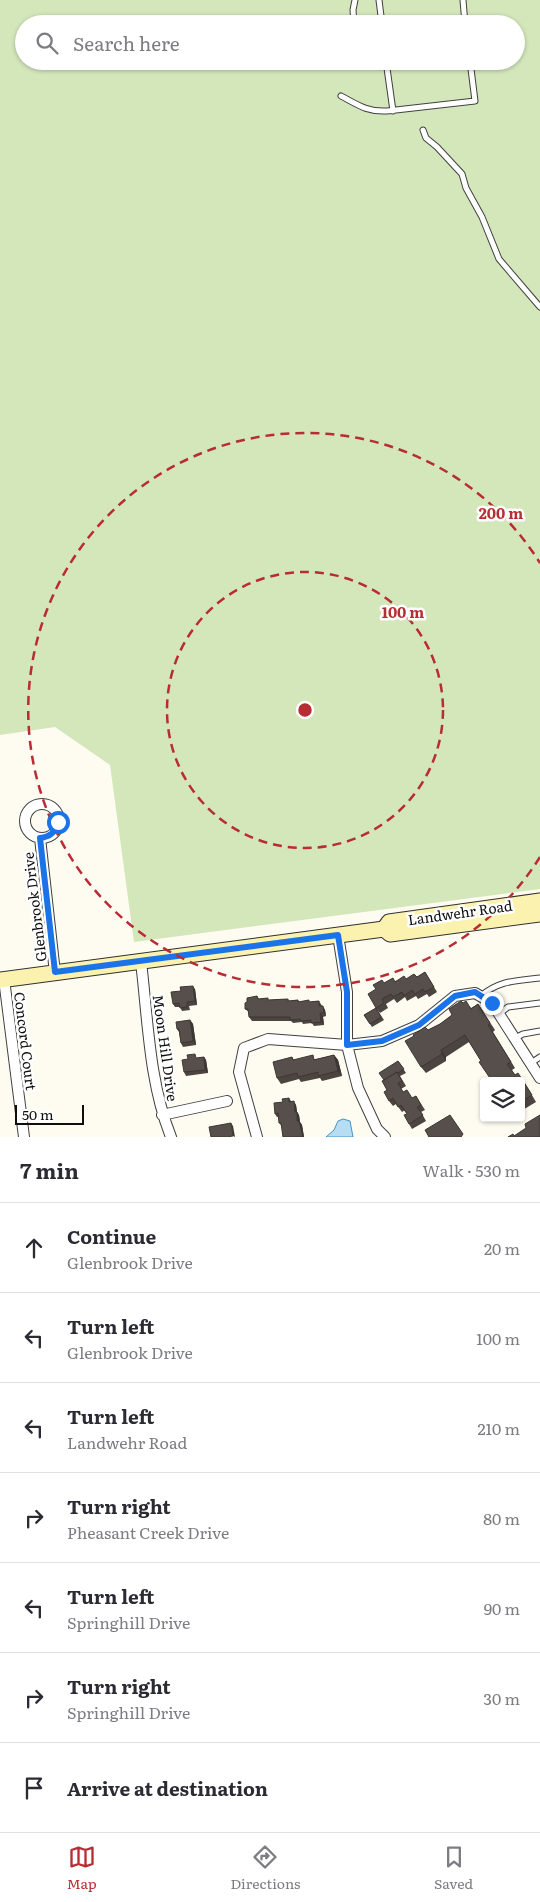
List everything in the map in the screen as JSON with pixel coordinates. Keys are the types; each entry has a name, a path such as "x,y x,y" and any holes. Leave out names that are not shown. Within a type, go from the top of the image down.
{"main road":[{"name":"Landwehr Road","path":"2,979 384,929 389,922 540,901"},
{"name":"Landwehr Road","path":"384,929 390,934 540,914"}],"street":[{"name":"Glenbrook Drive","path":"40,838 55,972"},
{"path":"338,935 347,992 347,1045 358,1088 378,1129 385,1137"},
{"name":"Moon Hill Drive","path":"140,962 153,1066 162,1115 171,1137"},
{"name":"Concord Court","path":"2,979 24,1137"},
{"path":"257,1137 239,1072 244,1048 268,1039 347,1045 382,1041 419,1025 455,996 475,992 492,1003 540,1078"},
{"path":"162,1115 227,1101"}],"lane":[{"path":"353,15 355,0"},
{"path":"379,0 381,15"},
{"path":"463,0 465,15"},
{"path":"387,70 393,111"},
{"path":"341,96 368,110 393,111 475,101 471,70"},
{"path":"423,130 426,138 462,174 466,188 482,217 499,259 540,307"},
{"path":"481,996 491,987 503,983 540,978"},
{"path":"499,1014 508,1007 540,1003"},
{"path":"515,1038 540,1031"},
{"path":"531,1063 540,1057"}],"green space":[{"path":"0,0 540,0 540,889 134,942 110,765 55,727 0,735"}],"water":[{"path":"343,1119 350,1121 353,1137 326,1137 334,1130 338,1121"}],"building":[{"path":"425,972 434,987 425,992 423,989 415,994 412,990 404,996 402,992 393,997 391,994 382,999 384,1003 376,1008 368,994 376,989 373,985 382,980 384,983 393,978 395,982 404,976 406,979 414,974 417,977"},
{"path":"193,986 195,1001 187,1002 187,1007 180,1008 179,1003 173,1004 171,992 181,991 180,987"},
{"path":"257,996 258,999 268,998 268,1000 319,1001 319,1006 323,1006 324,1013 320,1013 321,1022 311,1023 311,1020 290,1020 290,1017 249,1017 248,1009 245,1009 245,1003 247,998"},
{"path":"461,1001 463,1003 466,1001 471,1009 478,1004 490,1023 488,1025 511,1062 507,1064 515,1075 518,1073 521,1077 489,1077 465,1035 441,1050 442,1054 421,1067 405,1041 425,1027 428,1030 440,1024 452,1015 449,1009"},
{"path":"376,1008 381,1017 370,1024 364,1015"},
{"path":"190,1020 193,1041 181,1043 176,1022"},
{"path":"195,1054 196,1058 204,1057 205,1070 184,1072 182,1060 188,1059 187,1055"},
{"path":"313,1055 314,1060 334,1055 338,1071 318,1076 318,1072 298,1077 297,1073 277,1078 273,1062 292,1057 293,1060"},
{"path":"398,1061 404,1069 384,1080 379,1073"},
{"path":"397,1072 402,1081 398,1083 403,1092 407,1090 412,1098 416,1096 421,1105 417,1107 423,1115 409,1124 404,1115 407,1114 401,1105 398,1107 393,1098 389,1101 384,1092 387,1090 382,1081"},
{"path":"525,1084 532,1095 525,1099"},
{"path":"289,1098 289,1102 294,1101 297,1121 299,1121 303,1137 283,1137 278,1113 275,1114 274,1103 283,1102 282,1099"},
{"path":"450,1115 463,1134 461,1137 429,1137 425,1130"},
{"path":"540,1115 540,1137 508,1137 513,1134 514,1136 526,1128 525,1124"},
{"path":"231,1123 233,1136 211,1137 209,1127"}],"route":[{"path":"58,822 57,827 50,836 40,838 55,972 338,935 347,992 347,1045 382,1041 419,1025 455,996 475,992 492,1003"}]}
